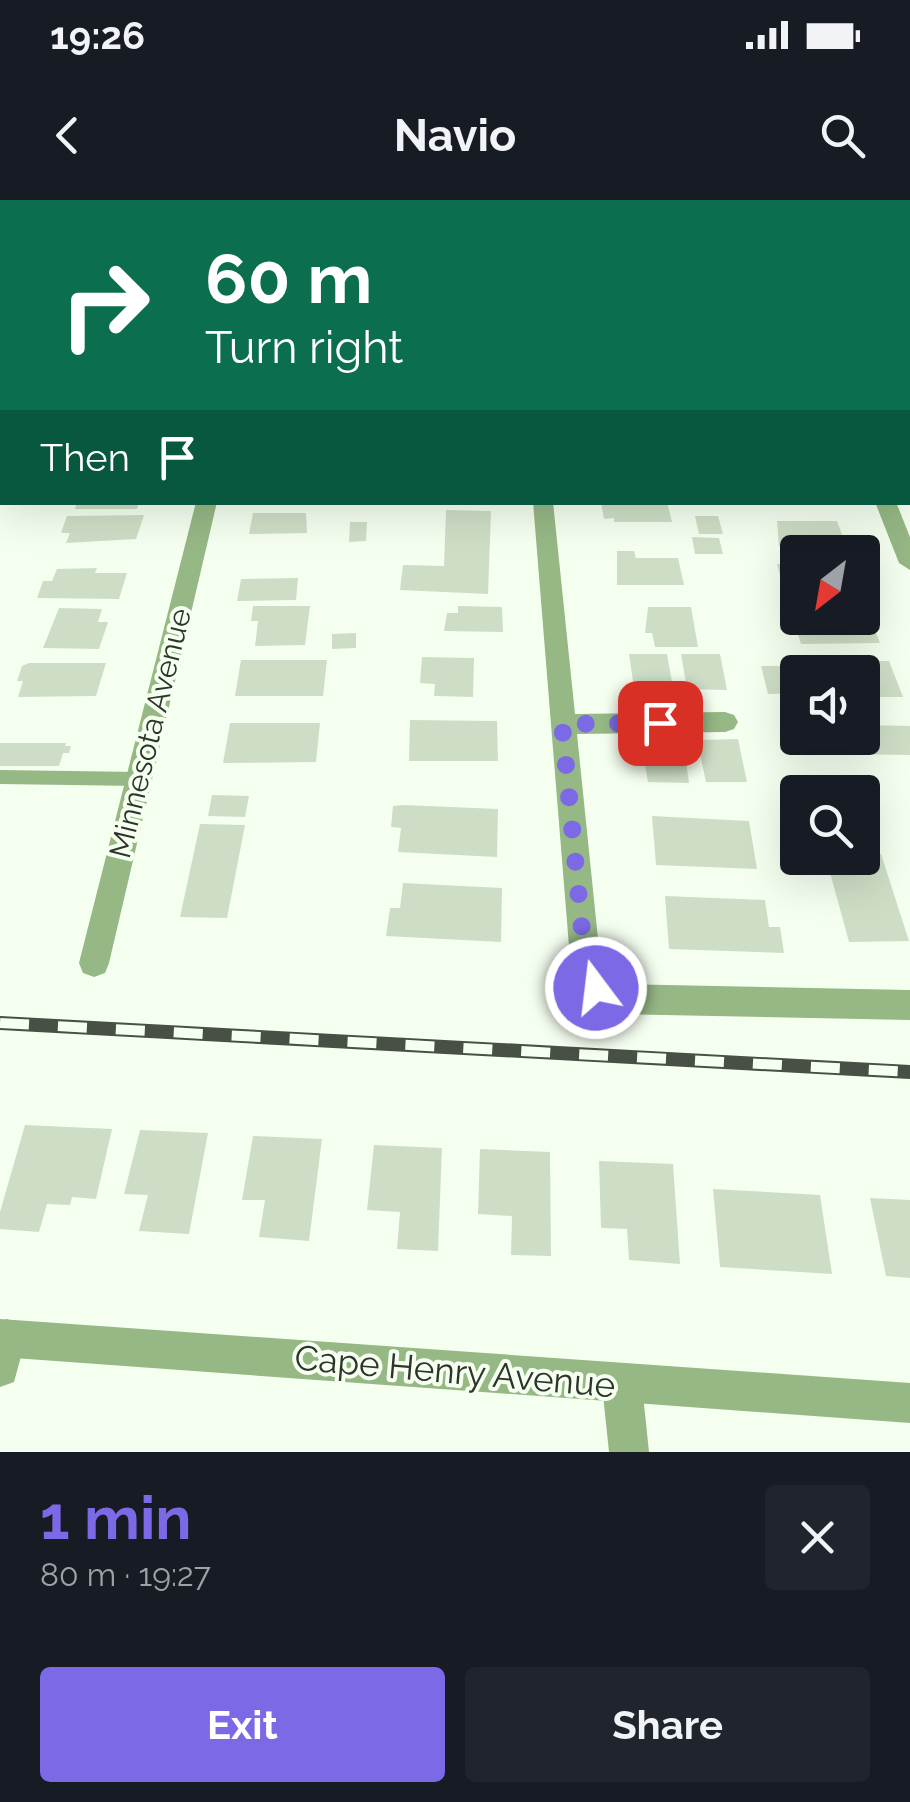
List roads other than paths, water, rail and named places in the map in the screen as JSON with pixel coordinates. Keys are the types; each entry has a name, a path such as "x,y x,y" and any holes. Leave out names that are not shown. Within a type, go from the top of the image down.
{"street":[{"name":"Minnesota Avenue","path":"94,963 206,505"},
{"path":"543,505 586,971 596,988 613,999 910,1005"},
{"path":"886,505 910,562"},
{"path":"562,724 725,722"},
{"name":"Cape Henry Avenue","path":"2,1348 98,1342 910,1404"},
{"path":"622,1385 629,1452"}],"lane":[{"path":"0,777 139,780"}],"railway":[{"path":"0,1023 910,1072"}]}
